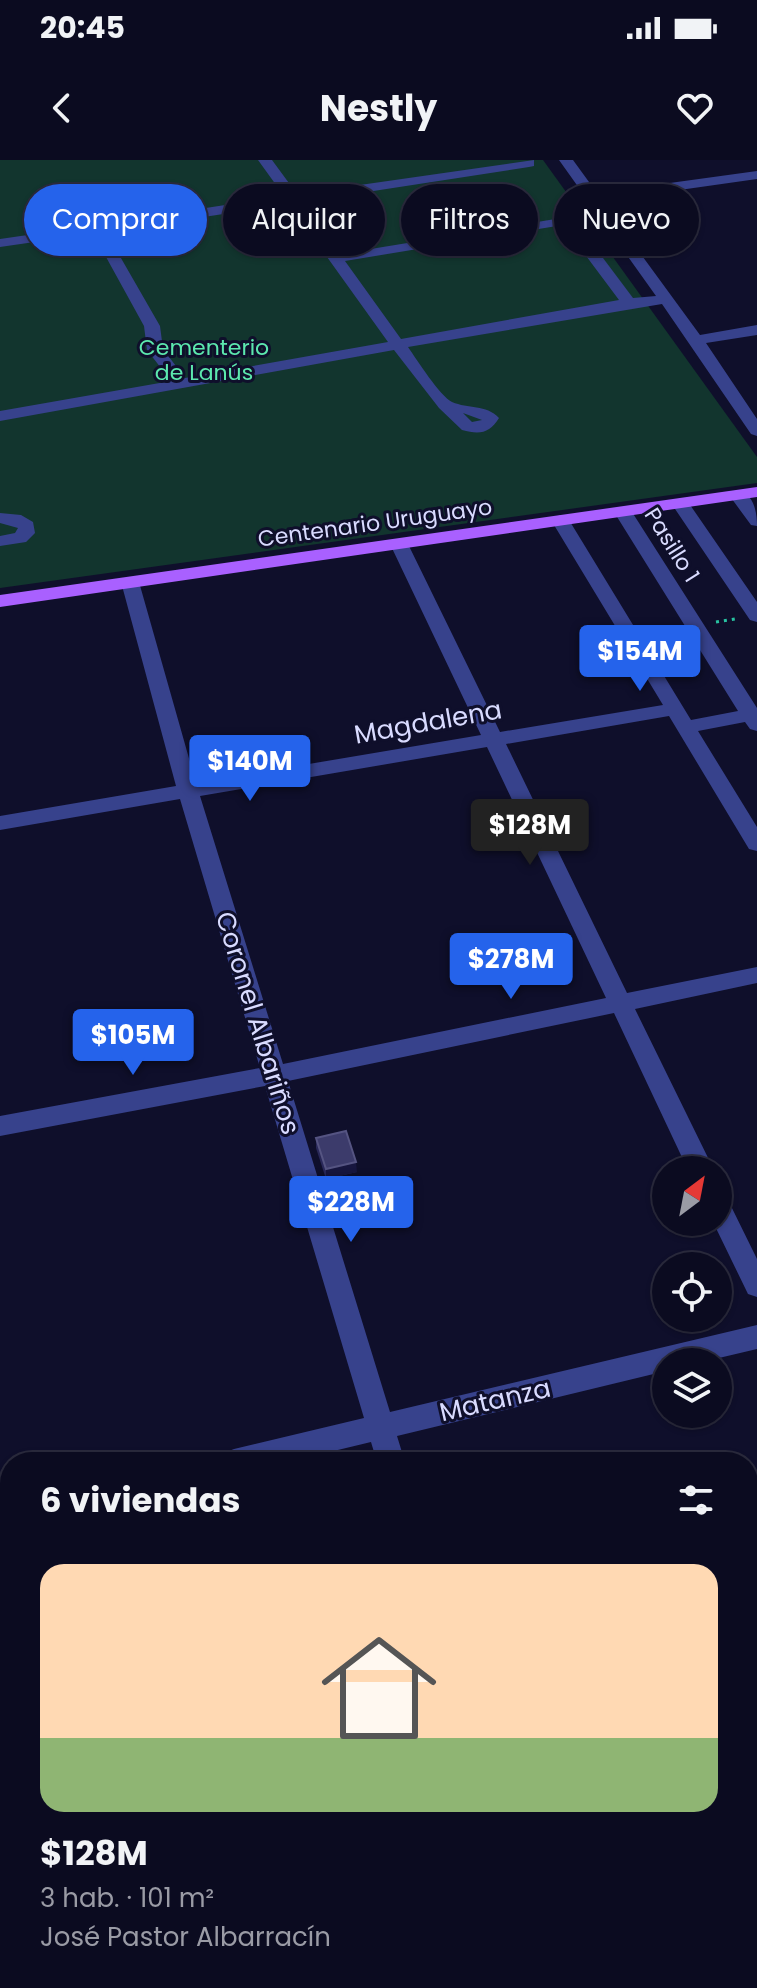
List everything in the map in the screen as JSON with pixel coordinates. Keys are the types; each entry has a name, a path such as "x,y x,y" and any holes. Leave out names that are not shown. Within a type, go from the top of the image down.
{"main road":[{"name":"Centenario Uruguayo","path":"0,601 748,493"}],"street":[{"path":"265,160 283,184"},
{"path":"566,160 583,184"},
{"path":"383,184 507,163 529,163"},
{"path":"693,184 757,175"},
{"path":"334,259 554,222"},
{"path":"0,243 24,240"},
{"path":"112,256 152,326 155,350 181,383"},
{"path":"332,256 445,405"},
{"path":"594,256 629,303"},
{"path":"636,256 757,431"},
{"path":"0,416 629,303 667,299"},
{"path":"696,340 757,330"},
{"path":"748,493 757,521"},
{"path":"680,503 757,616"},
{"name":"Pasillo 1","path":"623,512 755,718"},
{"path":"0,518 15,519 27,526 26,533 20,538 0,541"},
{"path":"560,520 757,844"},
{"path":"399,544 694,1156"},
{"name":"Coronel Albariños","path":"130,582 188,791 388,1452"},
{"name":"Magdalena","path":"0,823 493,739 681,718 755,718"},
{"path":"0,1126 274,1075 757,975"},
{"path":"732,1234 757,1286"},
{"name":"Matanza","path":"277,1452 757,1337"}],"green space":[{"name":"Cementerio de Lanús","path":"0,160 543,160 560,184 554,184 554,256 612,256 757,457 757,483 0,588"}],"building":[{"path":"346,1131 356,1162 326,1169 316,1138"}]}
